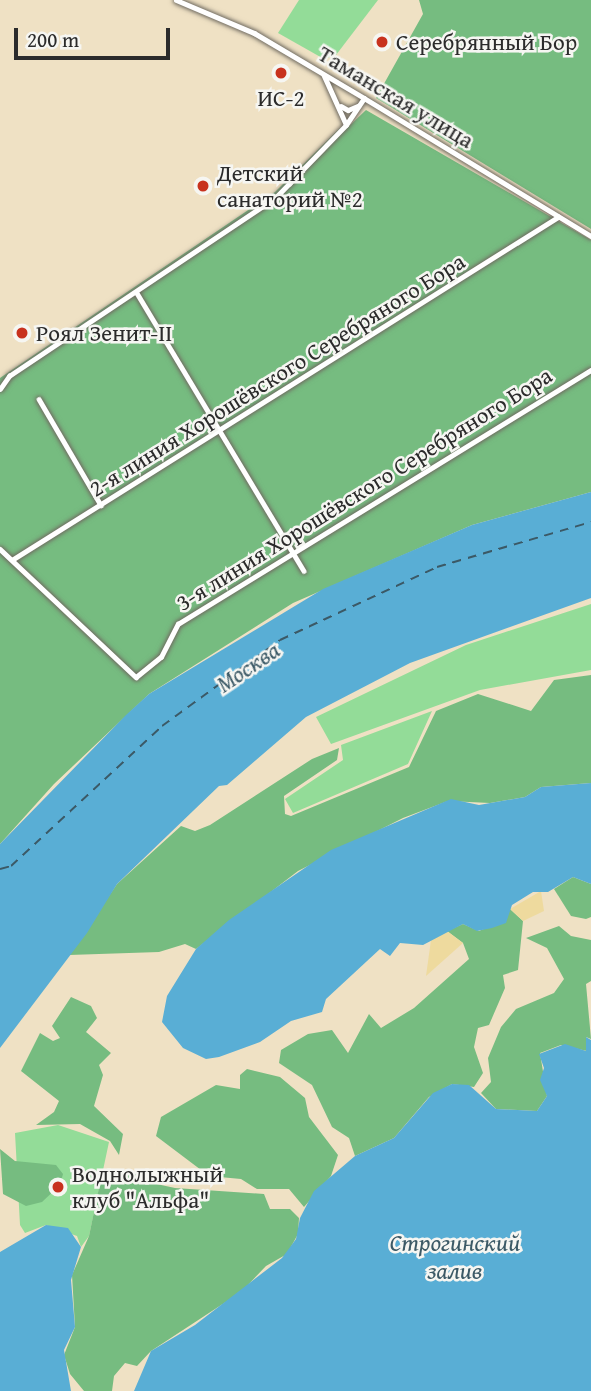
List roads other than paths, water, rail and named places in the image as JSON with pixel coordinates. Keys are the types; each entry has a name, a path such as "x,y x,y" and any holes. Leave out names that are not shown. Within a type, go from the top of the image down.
{"street":[{"name":"Таманская улица","path":"176,0 254,33 316,68 591,236"},
{"path":"316,68 329,84 340,105 346,125"},
{"path":"329,84 336,81"},
{"path":"0,389 9,376 137,293 276,197 346,125 363,98"},
{"path":"340,105 348,110 360,105"},
{"name":"2-я линия Хорошёвского Серебряного Бора","path":"12,560 558,217"},
{"path":"137,293 218,432 304,571"},
{"name":"3-я линия Хорошёвского Серебряного Бора","path":"12,560 136,677 160,657 178,624 292,551 591,370"},
{"path":"39,399 101,505"},
{"path":"0,549 12,560"}],"water":[{"name":"Москва","path":"591,492 591,598 410,663 306,717 227,785 219,786 117,884 87,933 0,1048 0,844 126,715 149,694 323,589 472,525"},
{"path":"591,783 591,884 573,877 548,892 533,892 512,905 506,923 492,928 477,931 463,924 423,945 400,943 390,956 380,949 326,999 322,1012 291,1021 260,1042 219,1057 206,1059 183,1048 162,1022 167,996 196,949 229,920 331,850 451,799 479,805 525,797 541,787"},
{"name":"Строгинский залив","path":"586,1037 591,1040 591,1391 134,1391 151,1351 195,1325 282,1258 296,1239 300,1218 314,1191 355,1156 394,1138 433,1093 452,1084 469,1085 496,1109 537,1111 547,1096 540,1080 544,1068 539,1054 565,1044 586,1051"},
{"path":"46,1225 68,1228 81,1247 71,1280 75,1327 64,1350 71,1391 0,1391 0,1252"}],"place":[{"name":"Серебрянный Бор","path":"382,42"},
{"name":"ИС-2","path":"281,73"},
{"name":"Детский санаторий №2","path":"203,186"},
{"name":"Роял Зенит-II","path":"22,333"},
{"name":"Воднолыжный клуб \"Альфа\"","path":"58,1187"}]}
